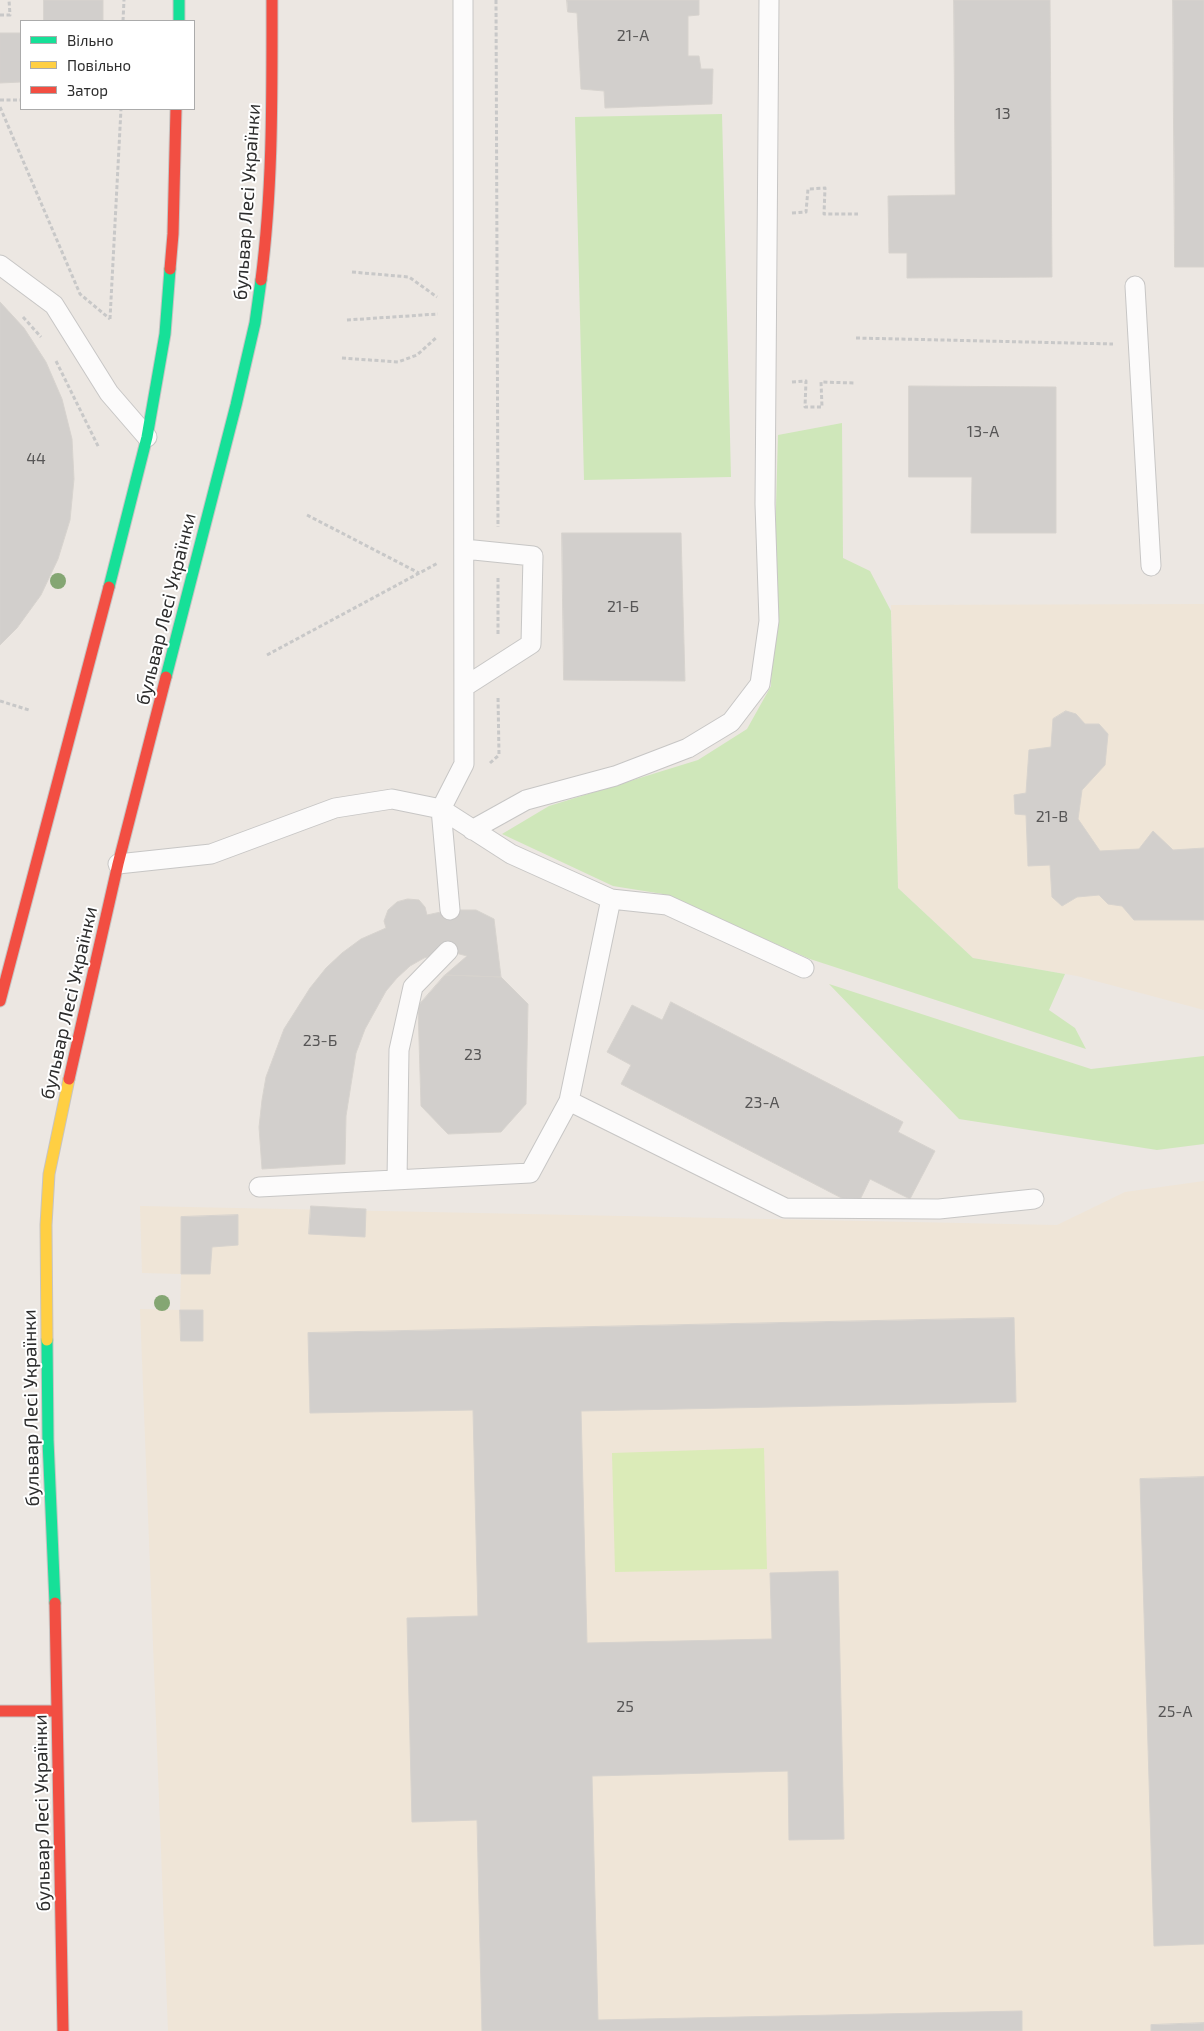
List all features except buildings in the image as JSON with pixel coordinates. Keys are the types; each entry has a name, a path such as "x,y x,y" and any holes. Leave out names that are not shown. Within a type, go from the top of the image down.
{"main road":[{"path":"179,0 179,20"},
{"name":"бульвар Лесі Українки","path":"63,2031 57,1655 48,1420 46,1225 48,1183 71,1068 118,864 236,405 255,323 266,241 272,105 272,0"},
{"path":"0,1001 147,437 165,334 173,234 176,110"},
{"path":"0,1711 57,1711"}],"lane":[{"path":"450,910 441,809 464,764 464,548 458,312 463,0"},
{"path":"472,830 526,800 615,776 688,748 731,722 760,684 769,621 765,504 769,0"},
{"path":"0,265 54,305 109,393 147,437"},
{"path":"1135,286 1151,566"},
{"path":"464,548 533,556 531,644 464,687"},
{"path":"118,864 211,854 335,808 392,799 441,809 511,854 611,898 667,905 804,968"},
{"path":"259,1187 530,1173 569,1100 611,898"},
{"path":"397,1180 399,1050 413,987 448,951"},
{"path":"569,1100 785,1208 939,1209 1034,1199"}],"path":[{"path":"0,15 10,15 9,0"},
{"path":"123,20 124,0"},
{"path":"484,769 498,755 496,0"},
{"path":"0,100 20,100"},
{"path":"0,107 80,294 110,319 121,110"},
{"path":"768,213 806,212 808,189 825,188 824,214 858,214"},
{"path":"352,272 409,277 458,312"},
{"path":"17,310 47,344"},
{"path":"347,320 458,312"},
{"path":"342,358 398,362 417,355 438,336 458,312"},
{"path":"856,338 1138,345"},
{"path":"51,352 99,448"},
{"path":"766,383 806,381 805,407 822,408 821,382 855,383"},
{"path":"307,515 419,573"},
{"path":"267,655 464,548"},
{"path":"0,700 29,710"}],"shaded area":[{"path":"1204,604 1204,1010 1077,976 973,958 898,888 891,605"},
{"path":"1204,1181 1204,2023 1151,2025 1151,2031 168,2031 140,1309 180,1310 181,1274 142,1273 140,1206 1057,1225 1125,1192"}],"green space":[{"path":"722,114 731,477 584,480 575,117"},
{"path":"842,423 843,558 870,571 891,611 898,888 973,958 1065,974 1049,1010 1075,1028 1086,1049 810,959 663,894 613,886 502,834 549,806 698,760 747,729 771,686 778,435"},
{"path":"829,984 1091,1069 1204,1056 1204,1144 1157,1150 959,1119"},
{"path":"764,1448 767,1569 615,1572 612,1453"}],"traffic: fast":[{"path":"179,0 179,20"},
{"path":"109,587 147,437 165,334 170,269"},
{"path":"166,677 236,405 255,323 261,280"},
{"path":"47,1340 48,1440 55,1603"}],"traffic: slow":[{"path":"47,1340 46,1225 49,1174 69,1079"}],"traffic: jam":[{"path":"261,280 270,175 272,0"},
{"path":"170,269 173,234 176,110"},
{"path":"0,1001 109,587"},
{"path":"69,1079 118,864 166,677"},
{"path":"55,1603 63,2031"},
{"path":"0,1711 57,1711"}]}
